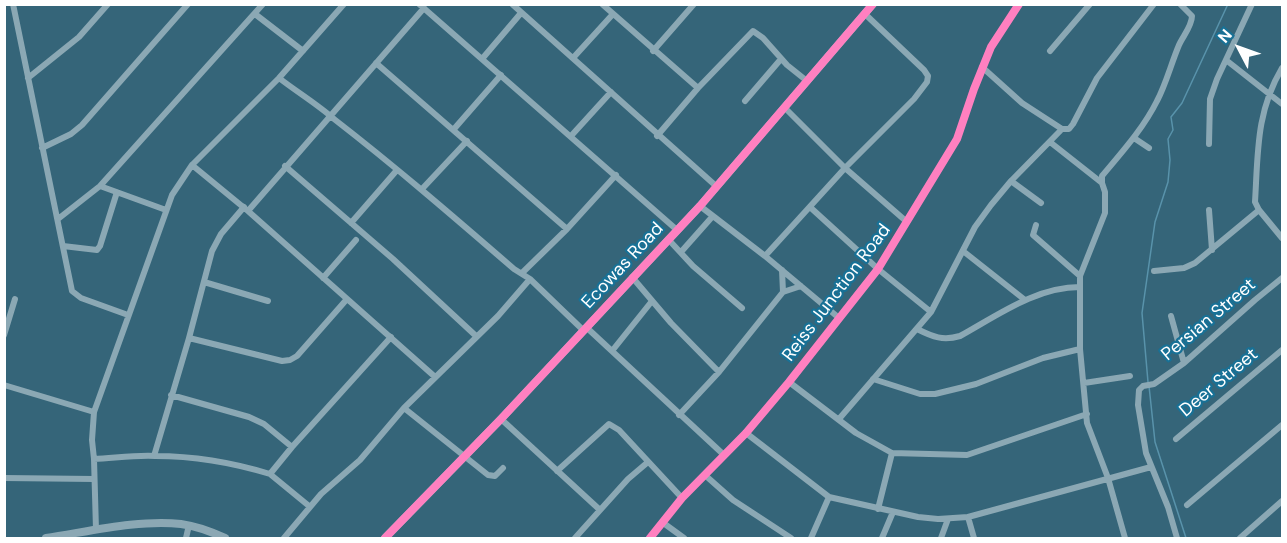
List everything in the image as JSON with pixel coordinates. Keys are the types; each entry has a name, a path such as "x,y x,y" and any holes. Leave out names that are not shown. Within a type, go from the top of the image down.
{"street":[{"path":"13,4 72,291 76,295 128,315"},
{"path":"28,78 79,38 108,4"},
{"path":"42,148 71,134 82,125 188,4"},
{"path":"58,219 100,186 263,4"},
{"path":"96,530 92,441 94,412 165,210 178,183 192,165 279,78 344,4"},
{"path":"512,4 657,136 716,186"},
{"path":"602,4 698,88"},
{"name":"Ecowas Road","path":"385,538 501,419 700,206 873,4"},
{"name":"Reiss Junction Road","path":"650,538 682,498 746,433 878,269 957,140 982,67 991,47 1018,4"},
{"path":"1050,51 1090,4"},
{"path":"982,67 1022,104 1062,129 1069,129 1097,78 1154,4"},
{"path":"1125,538 1086,414 1080,349 1080,276 1105,213 1102,176 1134,138 1157,102 1180,44 1192,21 1192,16 1180,4"},
{"path":"1209,144 1210,99 1252,4"},
{"path":"154,456 216,243 332,116 422,6 677,230"},
{"path":"653,51 691,6"},
{"path":"482,59 521,13"},
{"path":"255,14 303,51"},
{"path":"573,58 613,14"},
{"path":"765,256 845,168 914,99 927,82 928,76 924,70 865,14"},
{"path":"657,136 698,88 753,31 807,81"},
{"path":"745,101 781,59"},
{"path":"1226,60 1282,104"},
{"path":"376,63 567,229"},
{"path":"1282,68 1270,93 1259,128 1255,202 1282,238"},
{"path":"454,129 501,75"},
{"path":"279,78 305,99 332,116 422,189 514,269 530,279 724,455"},
{"path":"571,136 611,92"},
{"path":"784,107 845,168 907,222"},
{"path":"839,419 931,312 975,227 1011,181 1062,129"},
{"path":"1134,138 1149,148"},
{"path":"422,189 467,141"},
{"path":"1050,142 1102,183"},
{"path":"192,165 246,209 434,376"},
{"path":"285,166 476,336"},
{"path":"351,223 397,170"},
{"path":"522,273 567,229 616,175"},
{"path":"1011,181 1041,203"},
{"path":"100,186 165,210"},
{"path":"63,246 97,250 117,192"},
{"path":"700,206 765,256 839,318"},
{"path":"811,208 878,269 931,312"},
{"path":"1209,210 1212,250"},
{"path":"1154,272 1185,268 1195,263 1259,210"},
{"path":"681,252 712,217"},
{"path":"1036,225 1033,235 1080,276"},
{"path":"668,239 693,266 742,308"},
{"path":"323,278 356,240"},
{"path":"963,251 1025,300"},
{"path":"782,270 783,292"},
{"path":"632,277 671,323 719,372"},
{"name":"Persian Street","path":"1151,467 1142,438 1138,405 1139,390 1143,386 1153,384 1184,363 1282,278"},
{"path":"284,538 309,506 360,460 434,376 498,316 530,279"},
{"path":"204,282 268,301"},
{"path":"680,415 719,372 783,292 801,286"},
{"path":"917,329 938,339 950,339 960,336 1025,300 1058,288 1080,287"},
{"path":"4,335 15,299"},
{"path":"189,338 282,361 290,360 297,356 347,299"},
{"path":"612,351 652,301"},
{"path":"1171,316 1184,363"},
{"path":"270,474 391,338"},
{"path":"873,379 920,394 935,394 976,384 1042,358 1080,349"},
{"name":"Deer Street","path":"1176,440 1282,350"},
{"path":"1084,382 1130,376"},
{"path":"789,382 856,432 892,453 967,455 1086,414"},
{"path":"4,385 94,412"},
{"path":"171,395 249,417 264,424 292,447"},
{"path":"404,408 492,477 503,468"},
{"path":"501,419 600,510"},
{"path":"557,471 609,424 619,430 682,498"},
{"path":"1187,506 1282,425"},
{"path":"746,433 829,497 918,517 948,519 968,517 1151,467 1168,507 1177,538"},
{"path":"878,509 892,453"},
{"path":"94,459 154,456 194,459 252,469 270,474 309,506"},
{"path":"575,538 628,479 648,462"},
{"path":"705,476 733,500 791,538"},
{"path":"4,478 94,479"},
{"path":"811,538 829,497"},
{"path":"1240,538 1282,501"},
{"path":"882,538 892,512"},
{"path":"968,517 974,538"},
{"path":"941,538 948,519"},
{"path":"662,522 684,538"},
{"path":"46,538 149,524 189,525 225,538"},
{"path":"186,538 189,525"}],"waterway":[{"path":"1148,382 1142,313 1155,222 1168,182 1170,160 1168,139 1173,130 1171,117 1182,103 1228,4"},
{"path":"4,167 4,213"},
{"path":"1149,386 1155,442 1186,538"}],"cycle path":[{"path":"385,538 501,419 700,206 873,4"},
{"path":"650,538 682,498 746,433 878,269 957,139 991,47 1019,4"}]}
